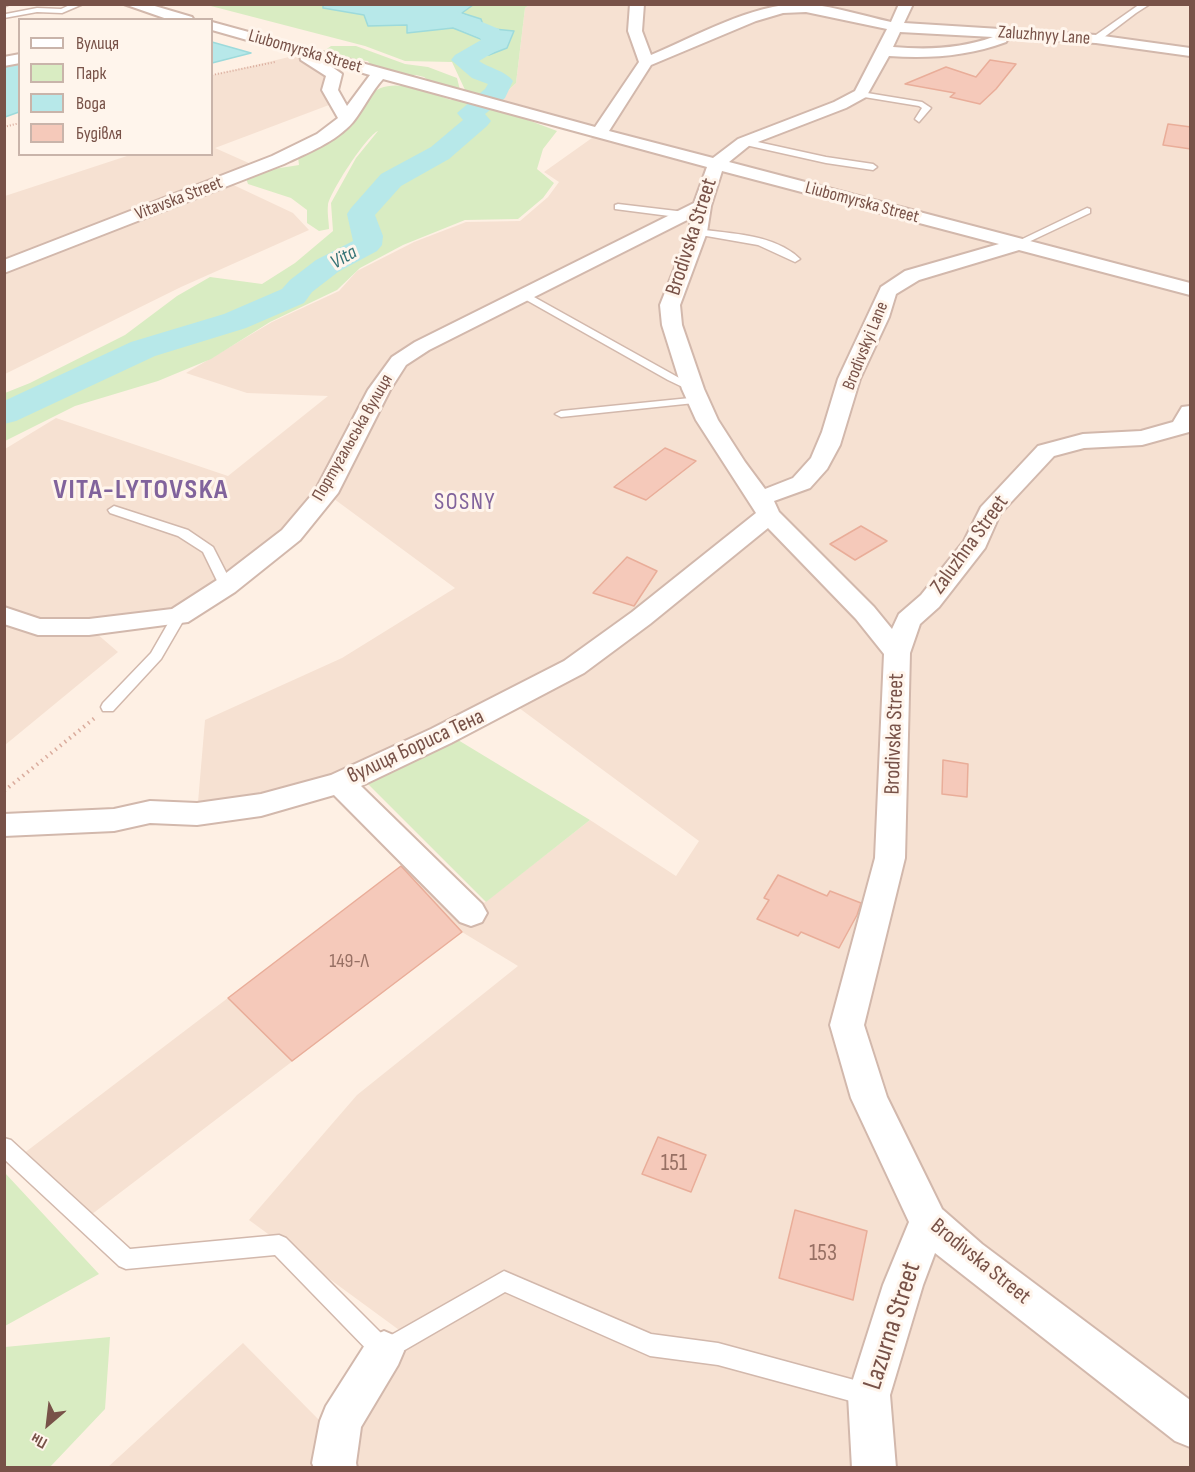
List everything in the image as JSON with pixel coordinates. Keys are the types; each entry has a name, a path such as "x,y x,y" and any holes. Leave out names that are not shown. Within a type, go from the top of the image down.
{"street":[{"path":"131,4 164,17"},
{"path":"637,4 635,31 646,62"},
{"path":"600,133 646,62 751,18 782,9 806,8 832,12 866,22 895,27 921,54 966,51 1014,34"},
{"name":"Liubomyrska Street","path":"213,26 398,80 1191,289"},
{"path":"861,94 875,71 895,27"},
{"name":"Zaluzhnyy Lane","path":"895,27 1096,39 1191,52"},
{"path":"289,47 334,74 330,90 347,119"},
{"name":"Vitavska Street","path":"4,267 278,160 313,144 337,129 347,119 364,91 379,74"},
{"name":"Brodivska Street","path":"861,94 840,105 744,142 716,164 695,218 670,305 672,325 707,420 735,465 764,507 865,613 897,653 897,714 890,858 847,1024 869,1098 928,1222 968,1257 1191,1426"},
{"name":"Португальська вулиця","path":"4,615 38,627 89,627 179,616 226,586 291,535 326,493 379,390 399,361 423,346 525,295 695,218"},
{"name":"Brodivskyi Lane","path":"764,507 804,482 818,467 839,420 849,380 888,291 907,278 1003,251 1017,244"},
{"name":"Zaluzhna Street","path":"897,653 908,620 930,601 976,543 990,512 1046,451 1083,441 1142,438 1181,427 1191,412"},
{"name":"вулиця Бориса Тена","path":"4,825 114,820 150,812 197,814 261,805 340,783 441,736 574,667 640,618 764,507"},
{"path":"340,783 471,913"},
{"name":"Lazurna Street","path":"874,1467 869,1395 903,1285 928,1222"},
{"path":"336,1467 334,1463 341,1420 384,1351"}],"lane":[{"path":"6,16 37,10 62,11 80,4"},
{"path":"1096,39 1133,11 1148,4"},
{"path":"861,94 922,104 927,108 919,119"},
{"path":"744,142 826,160 873,167"},
{"path":"618,207 695,218 781,248 795,259"},
{"path":"1017,244 1087,211"},
{"path":"525,295 585,326 618,349 696,394"},
{"path":"561,414 696,394"},
{"path":"114,510 183,533 208,550 226,586"},
{"path":"108,707 156,656 179,616"},
{"path":"4,1146 126,1260 279,1245 384,1351 504,1281 650,1344 718,1354 869,1395"}],"path":[{"path":"213,75 305,57"},
{"path":"4,791 108,707"}],"shaded area":[{"path":"529,5 1190,5 1190,1467 108,1467 243,1343 320,1421 410,1338 249,1220 357,1095 518,966 462,932 79,1224 19,1157 404,864 471,913 590,820 676,876 699,841 511,702 340,783 197,814 205,720 342,658 455,588 326,493 291,535 179,616 89,627 118,652 5,745 5,449 56,418 228,476 328,396 247,393 186,373 272,322 339,291 357,271 414,242 466,222 520,221 548,197 559,182 544,172 599,133 497,101 516,83 525,8"},
{"path":"302,54 334,74 329,105 215,148 260,168 225,181 293,213 309,230 181,287 5,374 5,196 127,156 213,156 213,75"}],"green space":[{"path":"207,5 529,5 525,8 516,83 497,101 528,120 557,131 543,149 537,169 554,183 543,198 518,219 465,220 403,245 360,268 337,290 270,322 211,359 158,381 75,406 5,441 5,393 30,383 125,335 177,296 210,277 262,284 295,263 333,231 331,203 356,158 378,131 358,153 330,198 329,229 319,231 307,223 307,210 291,198 248,184 246,178 261,171 299,165 298,157 348,127 354,122 368,98 385,87 419,89 451,100 466,92 452,62 405,61 365,46"},
{"path":"331,46 356,46 405,64 428,67 457,78 460,90 455,92 433,84 424,77 416,75 407,77 371,66 368,61 333,57 324,51"},
{"path":"458,740 590,820 486,902 365,781"},
{"path":"5,1173 99,1274 4,1326"},
{"path":"110,1337 105,1409 50,1467 5,1467 5,1347"}],"water":[{"path":"323,5 473,5 462,13 481,19 484,28 514,31 507,48 489,55 471,52 483,40 453,28 407,33 407,25 368,26 364,15 323,8"},
{"path":"213,42 251,53 213,63"},
{"path":"18,63 18,112 5,117 5,67"}],"building":[{"path":"990,60 1016,64 996,89 980,104 950,97 955,93 905,84 946,67 976,77"},
{"path":"1168,124 1191,127 1191,149 1163,145"},
{"path":"665,448 696,461 646,500 614,487"},
{"path":"861,526 887,541 855,560 830,544"},
{"path":"627,557 657,571 634,606 593,593"},
{"path":"943,760 968,764 967,797 942,794"},
{"path":"401,866 462,932 292,1061 228,998"},
{"path":"778,875 827,896 830,891 861,903 839,948 801,932 798,936 757,919 769,900 764,898"},
{"path":"658,1137 706,1155 691,1192 642,1174"},
{"path":"795,1210 867,1231 853,1300 779,1278"}],"waterway":[{"name":"Vita","path":"4,414 143,349 235,321 293,296 301,286 327,266 367,245 368,236 361,214 391,180 440,153 478,121 470,113 496,93 501,81 480,73 463,60 493,43 491,34 448,16 445,4"}],"district":[{"name":"VITA-LYTOVSKA","path":"141,491"},
{"name":"SOSNY","path":"465,503"}]}
